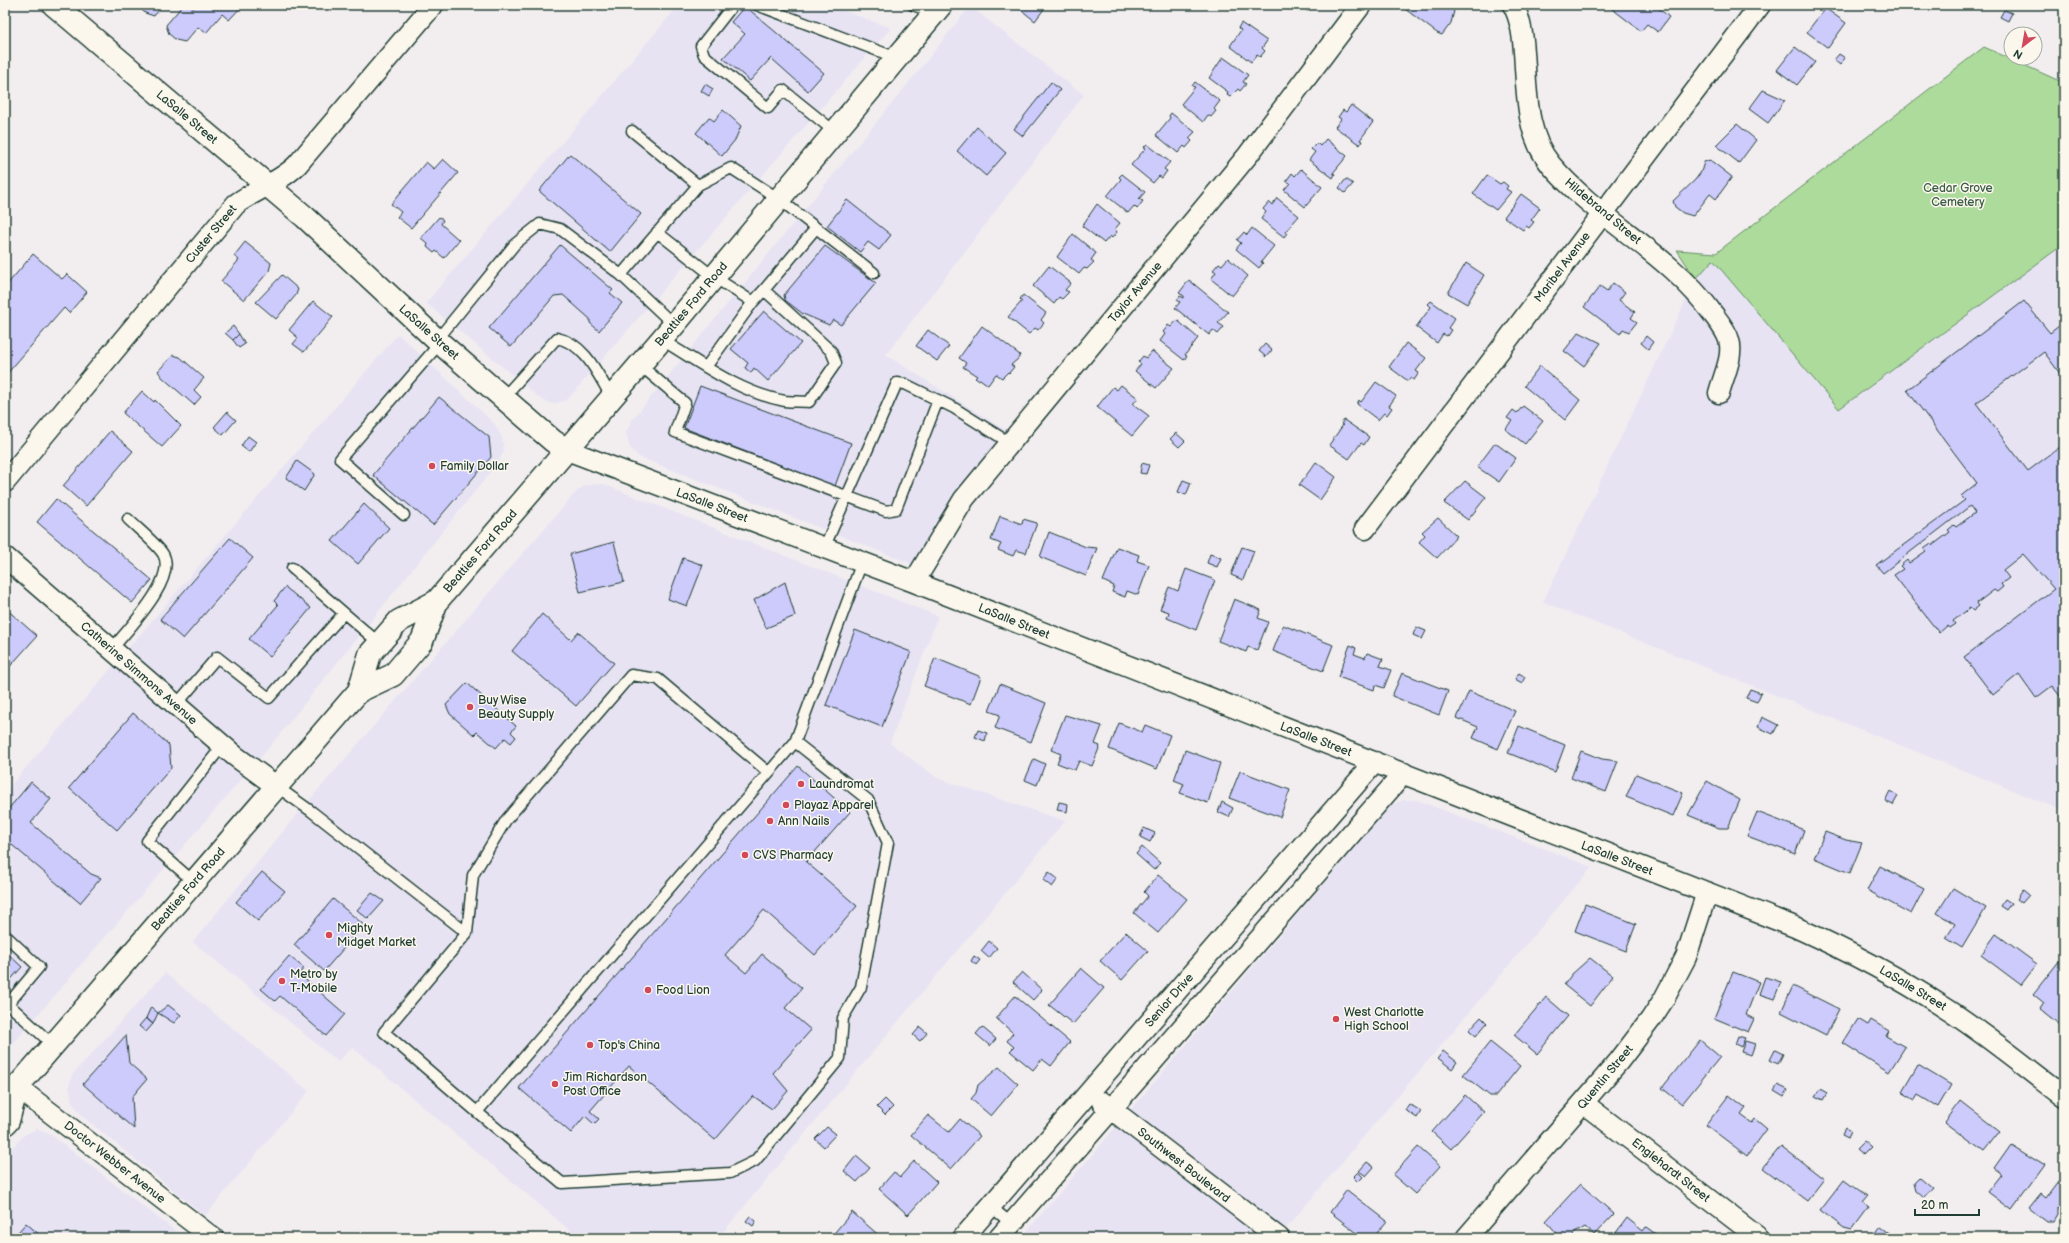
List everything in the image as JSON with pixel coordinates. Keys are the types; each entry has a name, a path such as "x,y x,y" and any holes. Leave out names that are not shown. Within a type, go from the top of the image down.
{"main road":[{"name":"LaSalle Street","path":"54,5 305,217 438,341 553,441 567,450"},
{"name":"Beatties Ford Road","path":"5,1124 8,1121 11,1089 53,1045 359,691 393,675 418,647 422,641 437,601 668,332 938,9"},
{"name":"Beatties Ford Road","path":"359,691 370,654 399,621 437,601"}],"street":[{"name":"Custer Street","path":"5,482 236,204 248,195 288,174 297,165 433,5"},
{"name":"Taylor Avenue","path":"914,582 964,499 1248,155 1361,5"},
{"name":"Hildebrand Street","path":"1513,5 1522,32 1530,114 1536,140 1549,163 1567,182 1676,271 1707,306 1723,328 1729,340 1730,348 1729,358 1719,393"},
{"name":"Maribel Avenue","path":"1365,529 1760,5"},
{"name":"LaSalle Street","path":"567,450 914,582 1795,927 1860,957 1909,984 1976,1029 2064,1096"},
{"name":"Catherine Simmons Avenue","path":"5,557 223,745 276,786"},
{"name":"Senior Drive","path":"963,1238 1375,762"},
{"path":"1005,1231 1404,773"},
{"name":"Quentin Street","path":"1466,1238 1619,1061 1651,1019 1664,999 1686,957 1707,892"},
{"name":"Doctor Webber Avenue","path":"11,1089 213,1238"},
{"name":"Southwest Boulevard","path":"1089,1092 1279,1238"},
{"name":"Englehardt Street","path":"1583,1103 1759,1238"}],"lane":[{"path":"733,5 701,46 704,55 768,108 783,90 835,132"},
{"path":"757,5 897,58"},
{"path":"913,5 938,9"},
{"path":"632,131 698,185"},
{"path":"621,275 656,232 698,185 731,168 779,199 874,273"},
{"path":"404,515 340,459 438,341 515,244 540,224 560,229 621,275 668,332 706,367 732,382 763,395 785,401 810,402 836,363 831,351 764,290"},
{"path":"706,367 753,302 816,228"},
{"path":"656,232 714,277 753,302"},
{"path":"503,398 557,338 568,340 585,354 612,398"},
{"path":"640,365 685,403 674,432 886,511 896,509 938,400"},
{"path":"824,548 897,383 905,384 938,400 1010,443"},
{"path":"112,650 157,592 166,571 164,554 128,519"},
{"path":"477,1112 795,742 862,562"},
{"path":"292,568 380,643"},
{"path":"176,705 217,656 269,698 344,613"},
{"path":"768,772 658,679 631,675 506,820 474,875 467,933 384,1032 562,1183 730,1172 755,1161 840,1058 843,1018 861,987 888,843 868,800 795,742"},
{"path":"194,882 147,841 223,745"},
{"path":"276,786 311,811 467,933"},
{"path":"5,935 39,967 7,1003 53,1045"},
{"path":"990,1206 1005,1231"}],"shaded area":[{"path":"679,5 828,5 891,28 567,400 553,404 542,400 426,303"},
{"path":"970,6 1084,95 886,355 1007,431 912,564 639,457 630,448 626,433 632,420"},
{"path":"2064,244 2064,811 1543,602 1696,279 1713,259 1839,409"},
{"path":"398,334 494,423 502,438 504,451 497,464 272,744 5,1053 5,792"},
{"path":"603,484 938,616 890,743 937,778 1065,821 718,1238 579,1238 352,1047 338,1062 193,942 293,819 576,492 586,485"},
{"name":"West Charlotte High School","path":"1403,800 1417,800 1592,867 1278,1238 1021,1238 1391,805"},
{"path":"165,973 309,1091 205,1216 81,1115 72,1102 69,1086 72,1075"},
{"path":"36,1129 50,1134 183,1237 5,1238 5,1156 24,1135"}],"green space":[{"name":"Cedar Grove Cemetery","path":"1984,47 2003,56 2003,66 2026,66 2064,83 2064,244 1839,409 1713,260 1696,279 1677,250 1716,253"}],"building":[{"path":"137,5 163,5 154,16 145,13"},
{"path":"183,5 189,5 193,8 196,5 243,5 229,20 222,14 206,33 198,27 185,42 176,40 169,34 166,25"},
{"path":"1015,5 1047,5 1035,21"},
{"path":"1296,5 1312,5 1308,11"},
{"path":"1408,5 1447,5 1454,11 1451,23 1442,35 1437,33 1405,9"},
{"path":"1613,5 1655,5 1669,17 1658,32 1647,24 1641,31 1611,8"},
{"path":"745,6 824,73 808,91 771,58 750,81 723,58 745,34 731,22"},
{"path":"1825,8 1846,23 1828,48 1807,32"},
{"path":"2004,10 2012,13 2008,21 2000,17"},
{"path":"1241,23 1267,41 1262,48 1265,51 1260,57 1257,55 1251,62 1230,46 1241,30 1238,28"},
{"path":"1795,47 1815,62 1797,85 1777,70"},
{"path":"1839,54 1845,58 1840,65 1834,60"},
{"path":"1223,57 1248,75 1243,82 1246,84 1240,91 1238,89 1230,97 1227,95 1228,92 1209,78"},
{"path":"1051,82 1060,90 1023,136 1014,129"},
{"path":"1195,82 1220,101 1214,109 1216,111 1211,117 1208,115 1203,122 1181,104 1195,87 1192,86"},
{"path":"705,84 713,89 709,96 701,91"},
{"path":"1763,90 1785,100 1768,123 1749,109"},
{"path":"1351,105 1373,122 1360,140 1362,141 1360,145 1335,127 1341,119 1338,117 1343,110 1346,112"},
{"path":"723,110 741,126 735,140 722,156 696,133 709,117 714,121"},
{"path":"1171,113 1195,132 1189,138 1192,141 1186,148 1184,146 1178,153 1156,135 1170,118 1169,116"},
{"path":"1737,124 1756,140 1739,163 1716,145"},
{"path":"977,127 1006,153 986,176 957,151"},
{"path":"1326,139 1347,156 1333,173 1335,174 1333,178 1309,160 1315,152 1311,149 1317,143 1320,146"},
{"path":"1147,144 1170,162 1164,169 1167,171 1162,178 1159,176 1153,183 1131,165 1146,148 1144,147"},
{"path":"570,154 641,214 610,252 539,191"},
{"path":"443,159 458,173 411,228 397,217 401,212 391,204 426,162 434,169"},
{"path":"1710,160 1732,177 1716,199 1710,194 1693,216 1683,213 1675,207 1673,201 1695,180 1701,172 1704,162"},
{"path":"1301,169 1322,187 1305,207 1284,190 1290,183 1286,181 1292,173 1295,176"},
{"path":"1122,174 1145,192 1139,199 1143,201 1137,209 1134,206 1128,213 1107,196 1121,179 1119,177"},
{"path":"1487,175 1500,184 1503,182 1508,186 1506,189 1511,192 1496,210 1473,194"},
{"path":"1346,179 1353,184 1345,193 1339,188"},
{"path":"1521,194 1540,208 1531,220 1534,222 1529,228 1526,226 1523,230 1504,217"},
{"path":"1277,198 1299,216 1285,232 1287,233 1284,237 1261,219 1266,212 1263,209 1269,202 1272,205"},
{"path":"847,200 891,235 879,250 868,242 860,252 827,226"},
{"path":"1097,204 1120,223 1115,229 1117,232 1112,238 1110,236 1104,243 1082,226"},
{"path":"439,217 443,220 441,224 459,240 444,258 436,251 434,253 427,247 428,244 421,238"},
{"path":"1252,228 1274,246 1261,262 1263,263 1259,268 1236,249 1241,243 1237,240 1244,232 1247,235"},
{"path":"1073,234 1096,253 1091,260 1094,262 1087,269 1084,268 1079,274 1057,257"},
{"path":"245,242 271,263 269,271 244,300 221,281 239,260 234,256"},
{"path":"560,245 613,290 610,293 622,303 599,331 590,323 590,319 563,295 554,296 511,347 489,328"},
{"path":"825,246 876,283 841,325 833,320 829,325 803,314 785,300 784,295"},
{"path":"33,254 62,279 67,274 87,292 69,313 64,308 5,376 5,287"},
{"path":"1228,258 1248,276 1232,296 1211,279 1216,272 1213,270 1219,263 1222,265"},
{"path":"1466,263 1484,275 1467,304 1448,293"},
{"path":"1049,266 1071,283 1065,290 1069,292 1062,299 1059,297 1054,304 1033,286"},
{"path":"282,275 298,289 296,295 276,319 256,302"},
{"path":"1189,280 1228,312 1218,323 1224,327 1218,334 1213,330 1209,335 1175,308 1180,302 1177,300 1180,296 1184,298 1184,296 1179,293"},
{"path":"1613,283 1625,292 1619,300 1635,312 1631,318 1637,322 1629,332 1623,329 1620,334 1584,307 1600,286 1607,291"},
{"path":"1023,295 1046,313 1041,320 1044,323 1038,330 1035,328 1029,334 1008,317 1022,301 1020,299"},
{"path":"313,301 333,317 304,352 293,344 298,338 289,330"},
{"path":"1431,301 1455,318 1448,328 1451,330 1447,336 1443,334 1437,343 1416,327 1431,307 1428,304"},
{"path":"2024,301 2050,333 2064,322 2064,379 2044,352 1976,403 2028,471 2064,444 2064,701 2052,686 2036,698 2019,674 1993,695 1964,657 2054,589 2023,554 2003,570 2009,578 2001,584 2003,587 1997,592 1994,590 1977,603 1979,606 1973,611 1970,608 1953,621 1955,624 1949,628 1947,626 1939,633 1894,575 1903,569 1900,566 1907,560 1909,563 1926,551 1924,548 1931,543 1933,545 1950,532 1948,530 1954,525 1956,527 1975,513 1970,506 1883,573 1876,565 1965,500 1961,496 1977,483 1907,390"},
{"path":"764,311 801,343 768,381 754,368 751,373 745,368 748,363 731,349"},
{"path":"1177,320 1198,338 1185,355 1187,356 1184,360 1160,341 1165,334 1163,332 1168,325 1171,327"},
{"path":"233,326 239,334 233,340 225,333"},
{"path":"982,326 1020,355 1011,365 1014,367 1009,373 1008,372 1002,378 996,374 988,385 980,379 978,380 975,378 977,376 963,367 966,363 959,358"},
{"path":"928,330 949,346 937,361 916,346"},
{"path":"1579,332 1601,343 1584,366 1564,351"},
{"path":"239,334 245,344 239,348 233,340"},
{"path":"1646,336 1653,342 1648,349 1641,343"},
{"path":"1406,343 1426,358 1416,371 1419,373 1414,380 1410,378 1408,381 1389,367"},
{"path":"1265,344 1272,350 1266,357 1259,351"},
{"path":"1152,351 1174,368 1156,388 1135,371 1141,364 1138,362 1143,356 1146,358"},
{"path":"173,355 180,357 204,378 194,390 201,397 194,405 162,377 158,371"},
{"path":"1540,366 1580,400 1565,420 1524,386"},
{"path":"1376,382 1396,396 1389,406 1392,408 1387,415 1384,413 1378,420 1357,404 1359,400 1361,402"},
{"path":"1121,385 1138,398 1133,404 1149,416 1132,436 1097,407 1113,387 1117,390"},
{"path":"700,386 851,443 835,486 684,428"},
{"path":"142,391 154,402 155,400 181,426 162,447 123,413"},
{"name":"Family Dollar","path":"439,397 489,437 491,457 433,525 373,475"},
{"path":"1523,406 1543,421 1525,444 1505,429 1512,421 1507,418 1513,410 1517,413"},
{"path":"227,412 236,420 223,435 214,427"},
{"path":"1344,420 1369,437 1364,445 1361,443 1349,459 1329,445 1343,425 1341,424"},
{"path":"110,431 133,451 86,506 63,486"},
{"path":"1176,433 1185,441 1179,447 1170,439"},
{"path":"248,436 256,442 249,452 241,446"},
{"path":"1495,443 1516,458 1499,482 1477,467"},
{"path":"297,461 315,474 304,491 286,478"},
{"path":"1316,462 1336,477 1320,500 1299,485"},
{"path":"1142,463 1149,465 1146,474 1140,473"},
{"path":"1183,480 1191,483 1186,495 1178,492"},
{"path":"1465,481 1486,497 1468,520 1444,503"},
{"path":"56,499 152,580 132,603 37,522"},
{"path":"364,504 389,528 358,564 332,541"},
{"path":"1000,516 1022,524 1023,519 1037,523 1026,553 1016,550 1013,556 998,550 1001,544 991,540"},
{"path":"1438,518 1457,536 1437,558 1419,542 1425,535 1422,532"},
{"path":"1049,532 1086,547 1097,548 1086,576 1040,557"},
{"path":"230,538 253,558 183,639 160,619"},
{"path":"614,542 624,582 580,592 570,554"},
{"path":"1117,547 1139,555 1137,561 1149,565 1138,595 1127,591 1125,597 1112,592 1114,586 1103,581"},
{"path":"1242,547 1254,551 1243,580 1231,575"},
{"path":"1210,554 1221,558 1217,567 1207,563"},
{"path":"683,558 703,565 687,606 668,599"},
{"path":"1186,569 1215,580 1196,630 1167,618 1169,612 1160,609 1169,587 1178,591"},
{"path":"785,582 795,616 766,628 754,600"},
{"path":"285,587 311,608 270,657 249,639 278,605 274,601"},
{"path":"1234,599 1261,610 1258,618 1268,622 1257,650 1248,647 1246,652 1218,641"},
{"path":"5,608 37,636 5,672"},
{"path":"542,614 571,640 578,632 614,663 576,706 512,651"},
{"path":"1283,625 1333,645 1323,671 1273,651"},
{"path":"1416,627 1426,631 1422,639 1413,635"},
{"path":"855,630 911,652 882,727 826,705"},
{"path":"1350,645 1356,648 1354,654 1365,658 1367,653 1383,659 1380,666 1391,670 1384,688 1375,685 1374,690 1338,677"},
{"path":"935,658 981,677 971,704 924,686"},
{"path":"1402,673 1448,691 1439,715 1392,696"},
{"path":"1519,673 1525,677 1522,683 1515,679"},
{"path":"467,683 516,726 511,732 516,737 511,743 505,738 496,748 477,732 474,735 450,714 446,705"},
{"path":"1000,684 1046,703 1031,742 995,728 1000,715 989,711"},
{"path":"1750,689 1761,693 1757,702 1746,698"},
{"path":"1469,691 1515,711 1498,749 1473,738 1478,727 1457,718"},
{"path":"133,713 169,745 171,768 117,830 69,788"},
{"path":"1065,715 1102,726 1095,744 1100,746 1092,766 1079,761 1075,770 1057,763 1061,754 1051,750"},
{"path":"1762,717 1778,725 1773,734 1758,727"},
{"path":"1119,723 1142,732 1145,725 1170,735 1157,769 1109,749"},
{"path":"1519,726 1565,745 1555,772 1508,753"},
{"path":"978,730 987,733 985,741 975,737"},
{"path":"1185,750 1220,763 1208,803 1180,793 1184,784 1174,780"},
{"path":"1581,751 1602,759 1618,761 1606,792 1571,778"},
{"path":"1034,759 1045,764 1037,785 1025,780"},
{"path":"798,766 850,812 806,862 857,906 815,955 764,910 725,955 746,973 762,954 802,988 785,1008 811,1030 773,1073 788,1091 772,1109 753,1096 715,1140 629,1066 590,1111 599,1119 594,1124 585,1116 571,1133 519,1088"},
{"path":"1240,771 1290,790 1280,817 1229,798"},
{"path":"1636,774 1683,793 1673,816 1626,797"},
{"path":"1707,781 1740,800 1728,828 1719,828 1688,815"},
{"path":"31,782 51,799 31,823 91,874 101,878 80,903 5,839 5,813"},
{"path":"1890,791 1898,796 1893,805 1885,801"},
{"path":"1059,802 1068,804 1067,812 1057,810"},
{"path":"1222,802 1233,808 1229,817 1218,812"},
{"path":"1757,812 1804,830 1795,854 1747,836"},
{"path":"1144,828 1155,833 1150,842 1140,837"},
{"path":"1825,832 1846,840 1862,843 1850,873 1814,858"},
{"path":"1142,847 1160,863 1154,870 1136,854"},
{"path":"1880,866 1924,889 1911,914 1867,890"},
{"path":"262,872 285,891 258,921 236,902"},
{"path":"1049,872 1058,879 1052,887 1043,880"},
{"path":"1158,875 1187,899 1158,933 1134,913 1148,896 1144,892"},
{"path":"1953,888 1986,908 1962,948 1946,938 1955,924 1937,913"},
{"path":"2023,890 2029,895 2022,903 2017,899"},
{"path":"372,893 384,901 368,919 357,910"},
{"name":"Mighty Midget Market","path":"333,899 364,925 324,971 294,945"},
{"path":"2005,899 2011,903 2006,910 2000,906"},
{"path":"1585,904 1636,924 1626,951 1575,931"},
{"path":"1126,932 1148,951 1122,980 1100,961"},
{"path":"1996,934 2037,964 2021,985 1981,955"},
{"path":"989,941 997,948 989,958 981,951"},
{"path":"5,951 22,967 5,986"},
{"path":"2064,955 2064,1020 2060,1025 2040,1009 2044,1003 2033,994"},
{"path":"289,956 304,968 299,974 345,1014 326,1036 280,996 275,1001 261,989"},
{"path":"974,956 980,960 976,965 971,961"},
{"path":"1590,958 1613,976 1590,1006 1564,985 1572,974"},
{"path":"1081,968 1104,988 1073,1024 1049,1005"},
{"path":"1022,972 1042,990 1033,1000 1013,982"},
{"path":"1733,972 1759,982 1746,1015 1754,1019 1748,1032 1714,1018"},
{"path":"1765,977 1781,982 1774,999 1759,994"},
{"path":"1793,986 1839,1009 1826,1035 1781,1012"},
{"path":"1015,996 1070,1042 1051,1066 1042,1059 1033,1070 1010,1051 1014,1047 1007,1041 1013,1033 996,1018"},
{"path":"1546,997 1568,1016 1537,1054 1514,1035"},
{"path":"168,1005 181,1015 174,1023 158,1013"},
{"path":"151,1007 158,1013 153,1024 146,1018"},
{"path":"1481,1017 1487,1023 1476,1036 1469,1030"},
{"path":"146,1018 153,1024 146,1032 139,1026"},
{"path":"1858,1019 1868,1025 1871,1020 1889,1031 1886,1036 1905,1047 1889,1072 1843,1043"},
{"path":"920,1027 927,1033 920,1041 913,1035"},
{"path":"982,1027 996,1039 990,1046 976,1034"},
{"path":"126,1035 129,1063 147,1079 132,1097 134,1129 83,1084"},
{"path":"1738,1036 1745,1038 1741,1047 1735,1044"},
{"path":"1700,1040 1720,1057 1682,1104 1662,1088"},
{"path":"1745,1041 1755,1044 1751,1055 1741,1052"},
{"path":"1490,1042 1520,1066 1496,1096 1490,1096 1463,1075"},
{"path":"1775,1050 1783,1054 1778,1064 1770,1060"},
{"path":"1443,1051 1457,1062 1452,1069 1438,1058"},
{"path":"1918,1065 1951,1085 1938,1107 1918,1095 1915,1100 1902,1092"},
{"path":"999,1067 1018,1084 991,1116 971,1099 976,1093 978,1085"},
{"path":"1778,1085 1788,1090 1784,1097 1774,1091"},
{"path":"1820,1089 1827,1093 1823,1100 1815,1096"},
{"path":"1465,1095 1484,1112 1451,1149 1432,1132"},
{"path":"1729,1095 1746,1108 1741,1115 1752,1123 1755,1119 1767,1129 1747,1156 1706,1125"},
{"path":"885,1099 893,1107 885,1115 877,1107"},
{"path":"1960,1101 2000,1132 1984,1152 1944,1122"},
{"path":"1409,1104 1421,1111 1417,1118 1405,1110"},
{"path":"928,1115 949,1132 960,1119 980,1136 951,1169 911,1135"},
{"path":"827,1127 836,1134 824,1147 815,1139"},
{"path":"1845,1128 1851,1132 1848,1138 1842,1135"},
{"path":"1864,1141 1871,1147 1863,1155 1856,1149"},
{"path":"2011,1144 2045,1165 2012,1210 1988,1192 2002,1174 1994,1168"},
{"path":"1781,1146 1824,1179 1807,1201 1763,1168"},
{"path":"1418,1147 1440,1166 1415,1194 1393,1175"},
{"path":"856,1156 870,1168 857,1182 844,1171"},
{"path":"914,1161 937,1182 908,1215 879,1189 894,1172 900,1177"},
{"path":"1367,1162 1374,1167 1366,1176 1359,1171"},
{"path":"1358,1172 1363,1177 1358,1182 1353,1177"},
{"path":"1920,1177 1933,1188 1924,1198 1916,1191 1914,1183"},
{"path":"2061,1178 2064,1180 2064,1214 2056,1208 2056,1215 2052,1222 2046,1222 2029,1209 2041,1194 2046,1198"},
{"path":"1844,1179 1867,1196 1862,1202 1869,1207 1852,1230 1844,1228 1820,1210"},
{"path":"1580,1184 1614,1214 1594,1235 1585,1227 1570,1238 1561,1238 1546,1221"},
{"path":"1347,1190 1387,1221 1373,1238 1366,1238 1357,1233 1330,1212"},
{"path":"852,1212 882,1238 830,1238"},
{"path":"750,1216 756,1221 753,1226 746,1221"},
{"path":"1627,1218 1643,1231 1646,1227 1660,1237 1612,1238"},
{"path":"26,1223 41,1236 40,1238 13,1238"},
{"path":"1881,1226 1898,1238 1872,1238"}],"place":[{"name":"Family Dollar","path":"432,466"},
{"name":"Buy Wise Beauty Supply","path":"470,707"},
{"name":"Laundromat","path":"801,784"},
{"name":"Playaz Apparel","path":"786,805"},
{"name":"Ann Nails","path":"770,821"},
{"name":"CVS Pharmacy","path":"745,855"},
{"name":"Mighty Midget Market","path":"329,935"},
{"name":"Metro by T-Mobile","path":"282,981"},
{"name":"Food Lion","path":"648,990"},
{"name":"West Charlotte High School","path":"1336,1019"},
{"name":"Top's China","path":"590,1045"},
{"name":"Jim Richardson Post Office","path":"555,1084"}]}
